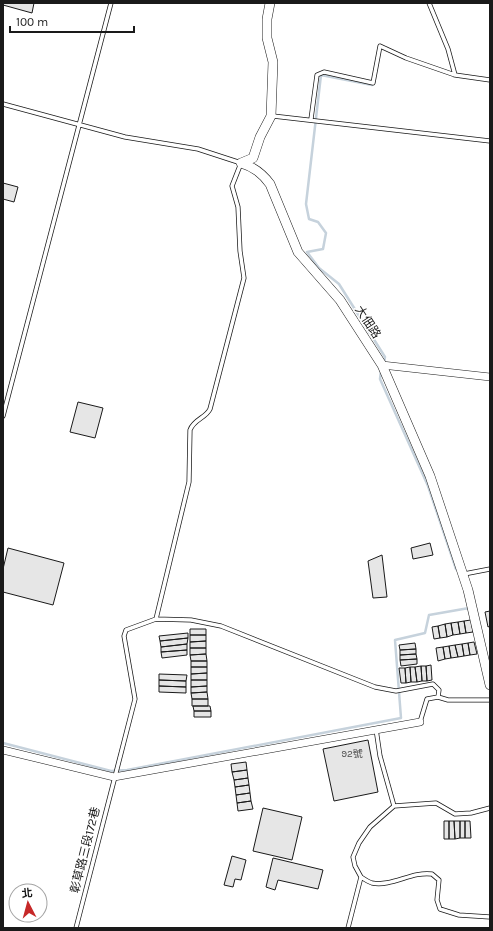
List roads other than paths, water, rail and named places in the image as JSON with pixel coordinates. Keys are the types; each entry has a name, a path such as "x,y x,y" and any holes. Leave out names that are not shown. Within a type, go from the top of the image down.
{"street":[{"path":"241,163 253,158 260,137 272,116 273,62 267,38 267,19 270,3"},
{"name":"大佃路","path":"241,163 250,166 263,174 270,184 298,252 340,300 382,365 430,476 468,590 490,685"},
{"path":"382,365 490,377"},
{"path":"3,750 114,777 420,722"}],"lane":[{"path":"3,416 42,260 80,124 111,3"},
{"path":"429,3 448,49 455,75"},
{"path":"311,119 317,75 324,72 373,83 380,46 406,58 455,75 490,80"},
{"path":"3,104 125,137 198,149 241,163 232,186 238,207 240,251 244,278 210,409 208,414 193,422 190,430 189,482 156,619 191,620 221,626 375,687 396,692 433,684 439,690 438,697"},
{"path":"272,116 311,119 490,141"},
{"path":"463,574 490,569"},
{"name":"彰草路三段172巷","path":"76,928 114,777 136,699 124,636 126,630 156,619"},
{"path":"420,722 427,699 438,697 448,700 490,700"},
{"path":"376,729 380,756 394,806"},
{"path":"490,808 471,813 455,814 436,803 394,806 370,827 359,843 353,857 355,866 361,877 372,883 384,883 417,875 432,874 439,880 437,900 440,909 459,915 490,917"},
{"path":"348,928 361,877"}],"waterway":[{"path":"372,85 321,75 306,204 309,219 318,222 326,233 323,249 307,252 319,268 339,284 385,357 384,363"},
{"path":"381,371 380,379 428,486 456,569"},
{"path":"3,743 111,771 127,770 401,718 395,640 425,633 429,615 469,608"}]}
